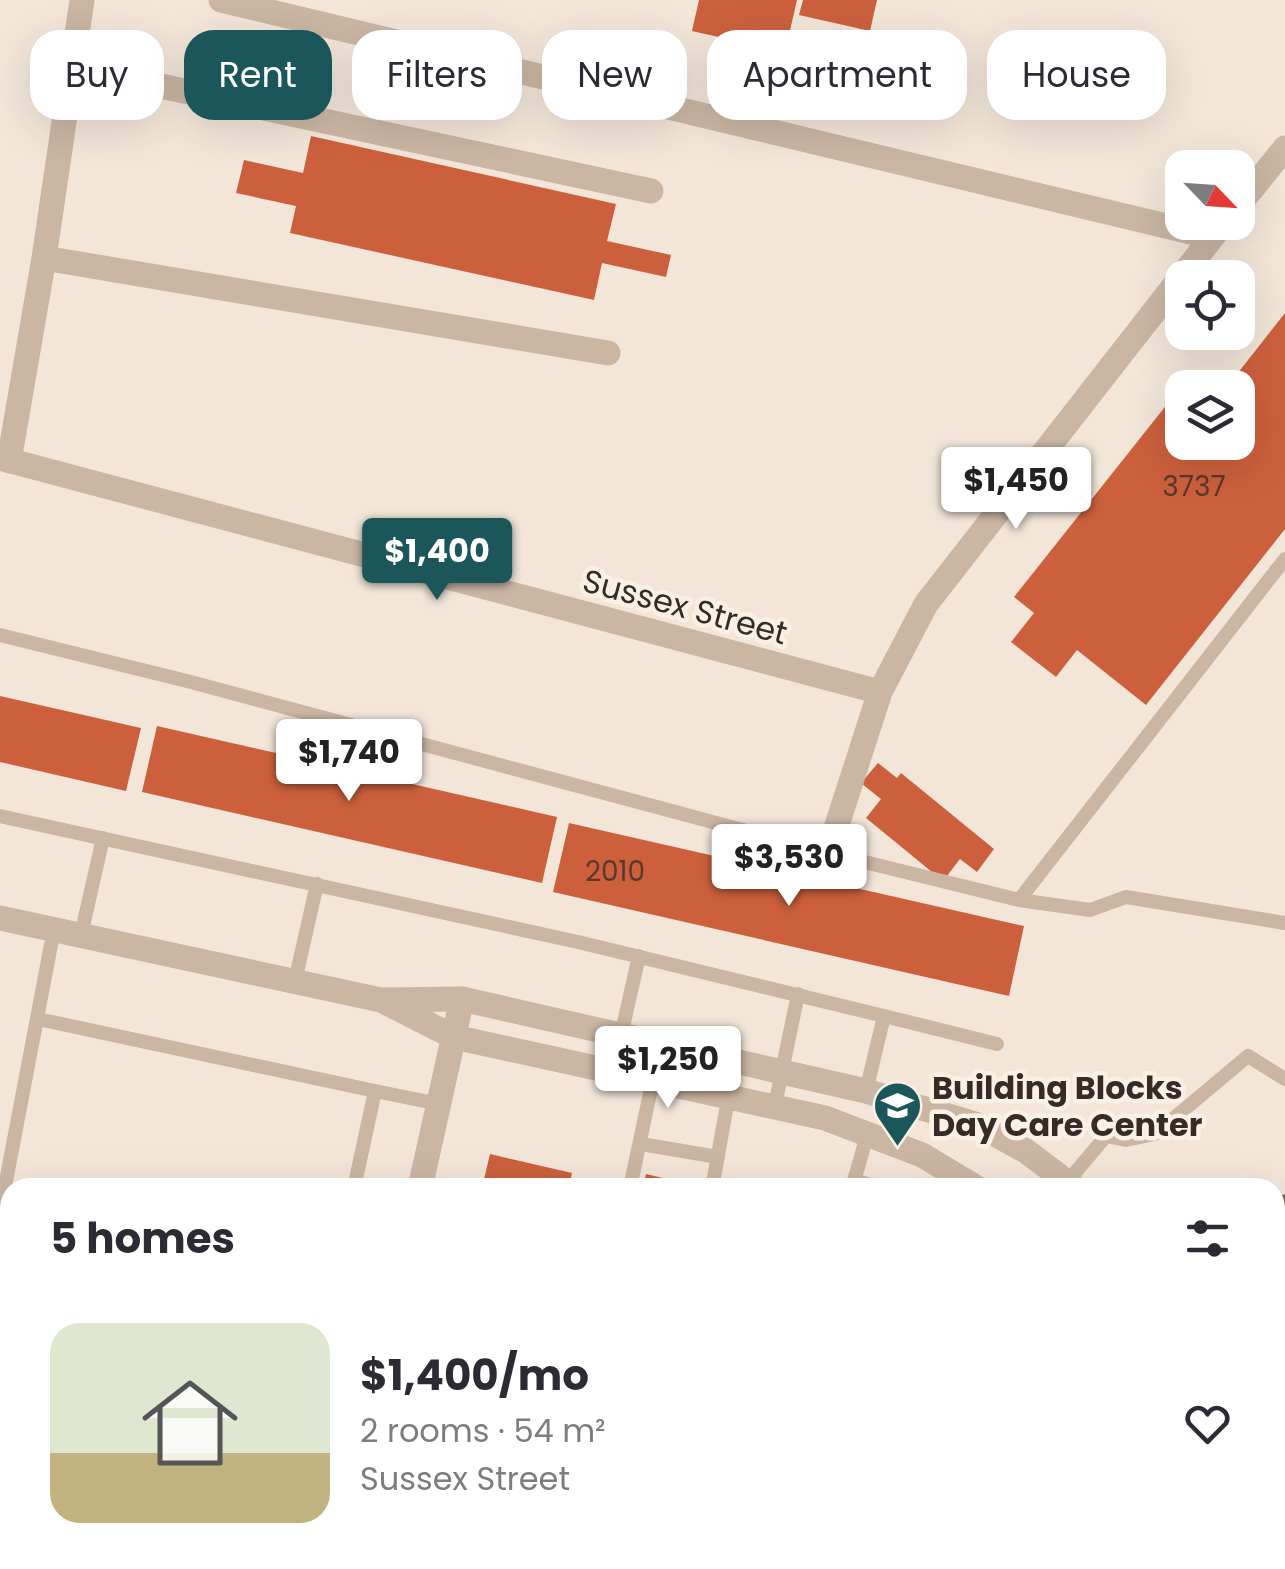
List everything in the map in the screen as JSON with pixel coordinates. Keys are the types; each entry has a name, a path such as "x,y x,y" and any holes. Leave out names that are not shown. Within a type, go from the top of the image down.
{"street":[{"path":"78,30 82,0"},
{"path":"221,0 1165,218"},
{"path":"164,87 651,191"},
{"path":"4,460 44,258 64,120"},
{"path":"1255,185 1285,148"},
{"path":"828,853 880,692 926,604 1210,240"},
{"path":"44,258 608,353"},
{"name":"Sussex Street","path":"4,460 880,692"},
{"path":"0,918 381,1000 462,999 782,1070 978,1126 1026,1151 1064,1178"},
{"path":"422,1178 462,999"},
{"path":"381,1000 454,1038 775,1105 868,1132 922,1155 961,1178"}],"lane":[{"path":"1018,900 1285,559"},
{"path":"0,635 1018,900 1090,910 1126,897 1285,923"},
{"path":"0,816 639,956 997,1044"},
{"path":"81,935 102,838"},
{"path":"294,981 316,884"},
{"path":"7,1178 54,930"},
{"path":"613,1071 639,956"},
{"path":"775,1105 798,994"},
{"path":"866,1091 884,1016"},
{"path":"38,1019 439,1104"},
{"path":"632,1178 653,1079 656,1043"},
{"path":"1076,1178 1106,1136 1126,1140 1155,1134 1248,1056 1285,1079"},
{"path":"714,1178 735,1061"},
{"path":"356,1178 375,1091"},
{"path":"855,1178 868,1132"},
{"path":"641,1144 718,1158"}],"building":[{"path":"699,0 797,0 790,30 707,30 707,34 692,31"},
{"path":"803,0 877,0 870,30 799,15"},
{"path":"311,136 616,204 607,241 671,255 666,277 602,263 594,300 290,233 296,206 236,193 244,160 303,173"},
{"path":"1285,313 1285,529 1146,705 1077,650 1056,677 1011,642 1034,613 1014,597 1165,407 1165,460 1255,460 1255,370 1240,370"},
{"path":"0,696 141,728 126,791 0,762"},
{"path":"157,726 557,817 542,883 142,792"},
{"path":"878,763 897,778 901,773 994,849 977,872 960,859 943,881 866,818 881,799 861,783"},
{"path":"569,823 1024,926 1009,996 553,892"},
{"path":"490,1154 572,1173 571,1178 484,1178"}],"place":[{"name":"Building Blocks Day Care Center","path":"897,1148"}]}
